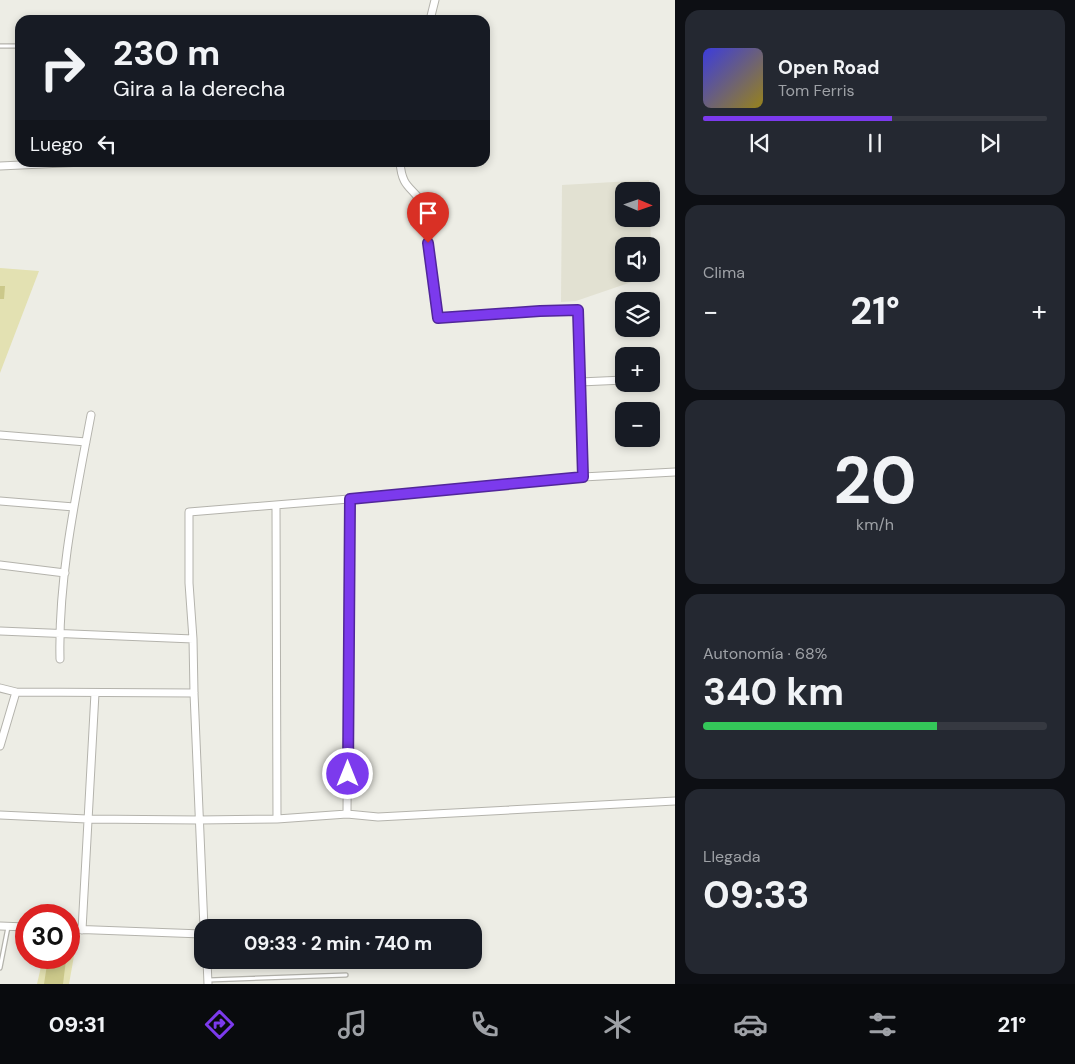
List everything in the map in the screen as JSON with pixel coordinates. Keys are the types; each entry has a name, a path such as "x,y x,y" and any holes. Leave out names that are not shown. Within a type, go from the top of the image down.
{"street":[{"path":"431,15 435,0"},
{"path":"0,166 15,165"},
{"path":"401,167 402,179 424,206 438,318 578,310 583,477"},
{"path":"580,382 615,380"},
{"path":"60,660 59,634 65,572 74,507 91,415"},
{"path":"0,435 86,442"},
{"path":"204,919 194,693 194,639 189,583 189,512 276,506 583,477 675,472"},
{"path":"347,814 350,499"},
{"path":"0,501 74,507"},
{"path":"276,506 277,819"},
{"path":"0,566 65,572"},
{"path":"0,631 194,639"},
{"path":"0,688 16,692 194,693"},
{"path":"0,746 16,692"},
{"path":"95,693 82,930 194,934"},
{"path":"0,815 87,819 199,820 277,819 347,814 378,817 675,800"},
{"path":"0,926 15,926"},
{"path":"207,969 208,982"}],"lane":[{"path":"0,46 15,46"},
{"path":"0,968 8,926"},
{"path":"208,982 346,976"}],"shaded area":[{"path":"649,180 649,182 615,182 615,228 650,228 651,237 615,237 615,282 632,282 576,301 561,302 562,185"},
{"path":"0,268 39,271 0,373"},
{"path":"40,969 72,969 69,984 37,984"}],"building":[{"path":"0,286 5,286 4,299 0,299"},
{"path":"46,969 65,969 63,984 44,984"}],"route":[{"path":"348,774 350,499 583,477 578,310 438,318 428,243"}]}
